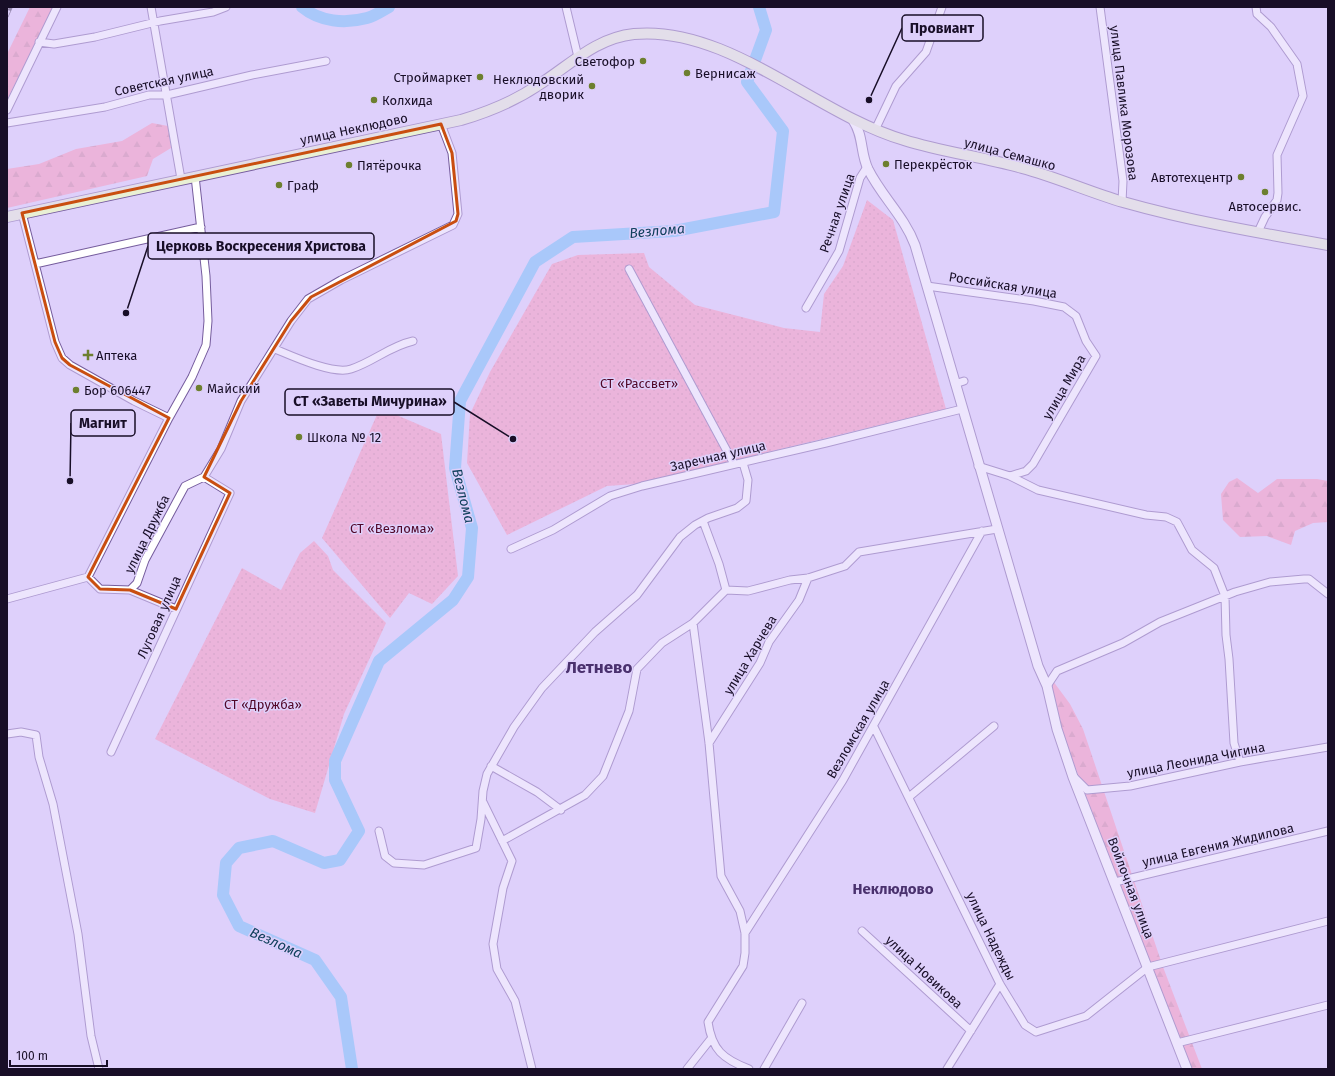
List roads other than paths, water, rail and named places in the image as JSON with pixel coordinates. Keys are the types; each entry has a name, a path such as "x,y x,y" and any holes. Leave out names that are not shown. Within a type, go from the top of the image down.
{"main road":[{"name":"улица Неклюдово","path":"7,217 441,124 480,114 512,100 537,86 593,47 613,37 637,34 676,37 711,46 735,56 778,78"},
{"name":"улица Семашко","path":"778,78 853,120 903,140 1022,168 1122,202 1245,230 1328,245"}],"street":[{"path":"7,110 57,7"},
{"path":"151,7 181,179"},
{"path":"39,42 54,44 213,12 226,7"},
{"path":"566,7 578,57"},
{"path":"861,139 875,130 896,86 926,52 942,7"},
{"name":"улица Павлика Морозова","path":"1100,7 1123,181 1122,202"},
{"path":"1256,7 1257,14 1273,30 1278,40 1297,64 1303,96 1278,155 1277,200 1265,217 1258,232"},
{"name":"Советская улица","path":"7,123 105,107 149,95 167,95 245,76 326,61"},
{"name":"Войлочная улица","path":"853,120 860,132 867,167 880,188 903,219 909,231 959,382 962,409 978,466 1038,666 1047,686 1057,729 1114,882 1187,1069"},
{"path":"204,477 221,449 241,401 275,349 291,321 311,297 453,225 456,221 458,214 452,153 441,124"},
{"name":"Речная улица","path":"806,308 838,252 860,178 867,167"},
{"path":"7,599 88,577 169,418 192,377 206,345 207,337 206,276 195,176"},
{"path":"22,214 54,342 62,358 79,371 169,418"},
{"path":"35,264 201,227"},
{"path":"629,269 734,464"},
{"name":"Российская улица","path":"927,286 1034,301 1064,307 1076,316 1086,341 1096,356"},
{"path":"275,349 337,371 350,370 394,347 413,341"},
{"name":"улица Мира","path":"1010,476 1026,471 1033,464 1096,356"},
{"name":"Заречная улица","path":"511,549 553,530 610,496 642,486 743,463 962,409"},
{"path":"379,831 385,856 394,863 424,865 476,848 484,784 491,766 514,727 542,688 595,632 637,595 677,540 703,521 737,508 746,501 748,480 743,463"},
{"path":"978,466 1010,476 1025,484 1048,492 1146,515 1172,518 1177,522 1192,550 1214,568 1225,596 1226,635 1229,659 1234,743 1240,762"},
{"name":"Луговая улица","path":"111,752 230,493 204,477"},
{"name":"улица Дружба","path":"130,590 137,583 150,549 185,486 204,477"},
{"path":"703,521 719,564 726,590"},
{"path":"502,841 561,810 585,795 603,776 629,711 637,669 662,643 693,623 726,590 748,591 790,580 808,578 845,566 859,552 997,529"},
{"name":"Везломская улица","path":"744,933 843,780 874,727 982,531"},
{"path":"88,577 100,589 130,590 176,609"},
{"name":"улица Харчева","path":"709,743 760,663 768,642 799,600 808,578"},
{"path":"1047,686 1058,671 1122,643 1160,622 1225,596 1260,585 1297,579 1309,579 1328,594"},
{"path":"693,623 709,743 721,876 740,911 744,933 745,953 743,966 708,1022 710,1040 723,1056 745,1068"},
{"path":"908,797 994,726"},
{"name":"улица Надежды","path":"874,727 1000,984 1025,1025 1036,1032 1086,1016 1148,967"},
{"path":"7,734 21,732 36,735 39,757 53,804 78,934 91,1036 99,1069"},
{"name":"улица Леонида Чигина","path":"1074,777 1087,790 1130,786 1240,762 1328,747"},
{"path":"491,766 537,792 561,810"},
{"path":"482,802 512,861 503,888 493,944 497,969 515,1001 532,1069"},
{"path":"479,831 492,828 497,832"},
{"name":"улица Евгения Жидилова","path":"1114,882 1328,831"},
{"path":"1148,967 1328,921"},
{"name":"улица Новикова","path":"862,931 971,1030"},
{"path":"947,1069 1000,984"},
{"path":"764,1069 802,1003"},
{"path":"1177,1043 1328,1005"},
{"path":"687,1069 710,1040"}],"waterway":[{"name":"Везлома","path":"302,7 325,19 342,21 367,18 376,15 389,7"},
{"name":"Везлома","path":"352,1069 341,997 315,960 239,926 223,895 226,863 239,848 273,841 324,863 340,860 359,831 335,780 335,761 379,661 453,600 468,577 472,528 455,468 460,401 535,262 573,237 674,231 774,212 783,131 747,82 766,30 759,7"}],"railway":[{"path":"7,16 11,7"}],"place":[{"name":"Светофор","path":"643,61"},
{"name":"Вернисаж","path":"687,73"},
{"name":"Строймаркет","path":"480,77"},
{"name":"Неклюдовский дворик","path":"592,86"},
{"name":"Колхида","path":"374,100"},
{"name":"Провиант","path":"869,100"},
{"name":"Перекрёсток","path":"886,164"},
{"name":"Пятёрочка","path":"349,165"},
{"name":"Автотехцентр","path":"1241,177"},
{"name":"Граф","path":"279,185"},
{"name":"Автосервис.","path":"1265,192"},
{"name":"Церковь Воскресения Христова","path":"126,313"},
{"name":"Аптека","path":"88,355"},
{"name":"Майский","path":"199,388"},
{"name":"Бор 606447","path":"76,390"},
{"name":"Школа № 12","path":"299,437"},
{"name":"СТ «Заветы Мичурина»","path":"513,439"},
{"name":"Магнит","path":"70,481"}],"district":[{"name":"Летнево","path":"599,667"},
{"name":"Неклюдово","path":"893,889"}],"park label":[{"name":"СТ «Рассвет»","path":"639,383"},
{"name":"СТ «Везлома»","path":"392,528"},
{"name":"СТ «Дружба»","path":"263,704"}]}
